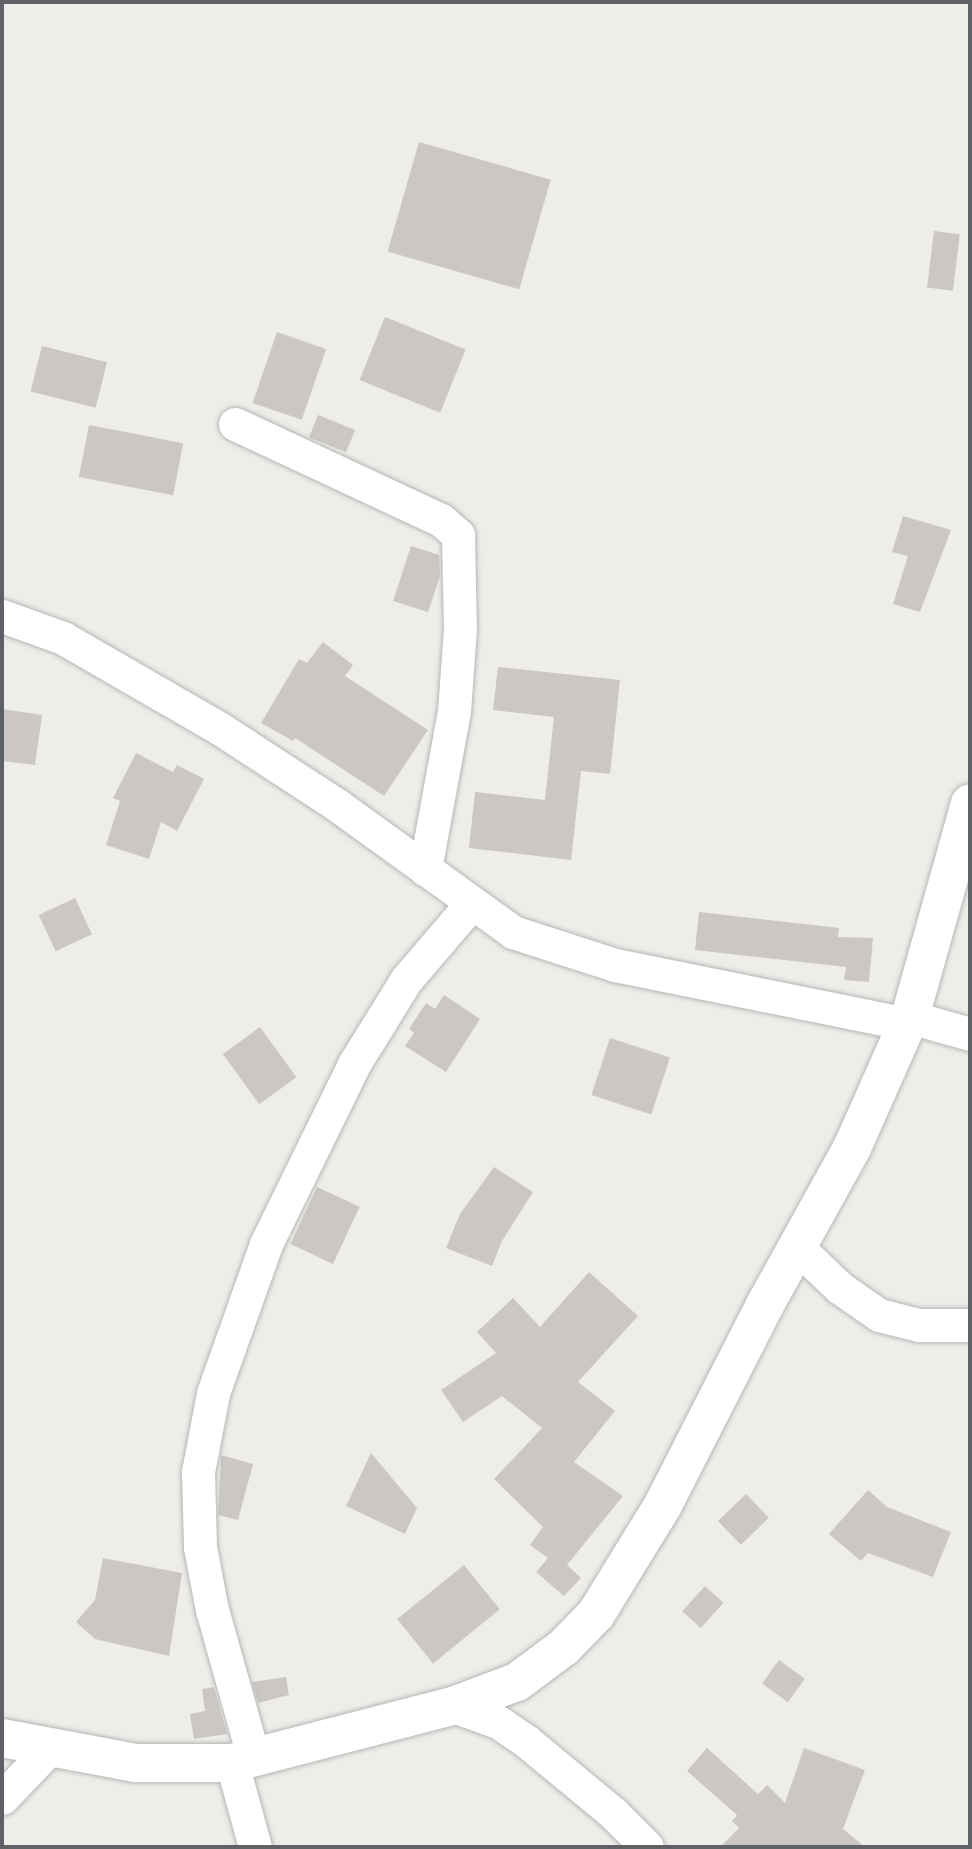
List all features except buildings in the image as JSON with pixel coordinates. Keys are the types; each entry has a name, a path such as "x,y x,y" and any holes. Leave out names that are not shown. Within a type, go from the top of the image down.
{"street":[{"path":"235,424 441,520 458,535 460,628 454,711 425,869"},
{"path":"2,616 62,638 129,674 337,805 513,932 566,952 970,1034"},
{"path":"2,1738 48,1750 136,1763 243,1761 453,1706 517,1682 564,1647 596,1614 663,1505 797,1247 852,1148 909,1020 970,803"},
{"path":"255,1847 243,1761 200,1547 198,1472 213,1393 266,1244 354,1064 406,980 471,904"},
{"path":"797,1247 840,1288 879,1315 919,1325 970,1325"},
{"path":"453,1706 498,1722 526,1741 613,1813 647,1847"},
{"path":"2,1798 48,1750"}]}
